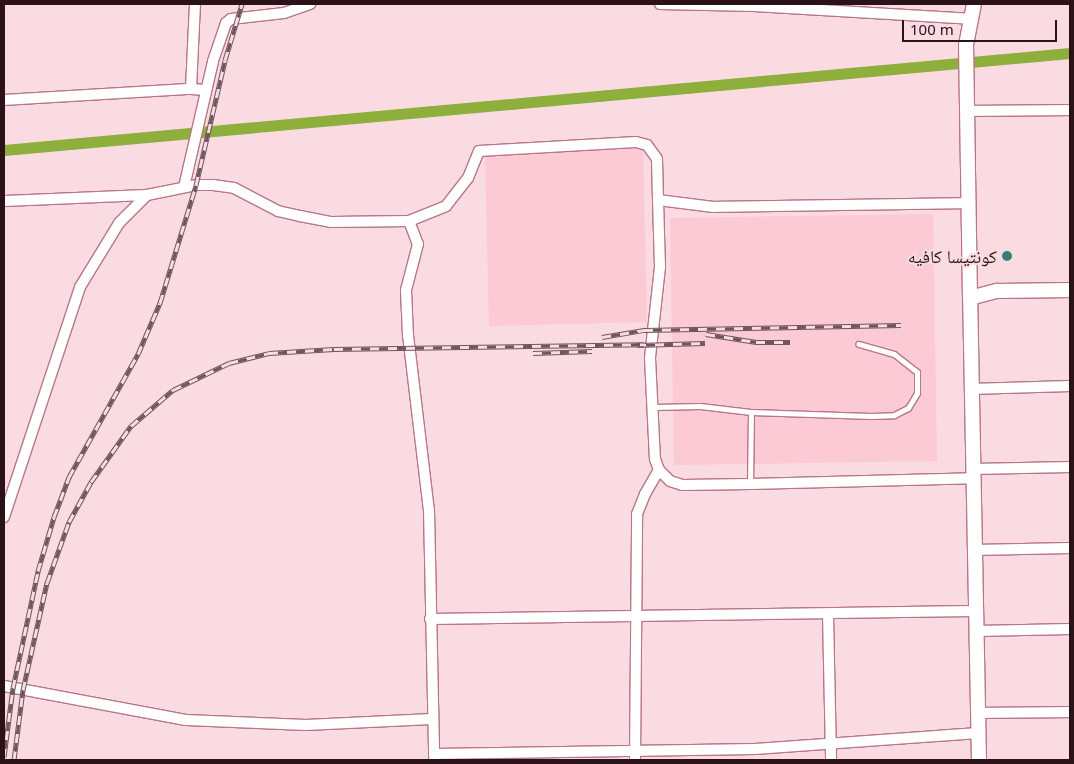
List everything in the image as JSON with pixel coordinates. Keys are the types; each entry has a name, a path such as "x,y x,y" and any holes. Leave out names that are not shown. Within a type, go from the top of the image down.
{"main road":[{"path":"974,4 966,45 968,79 970,389 979,760"},
{"path":"970,298 997,291 1070,290"}],"street":[{"path":"191,89 195,4"},
{"path":"184,187 194,150 206,90 226,23 232,19 284,13 310,4"},
{"path":"660,4 754,5 970,19"},
{"path":"4,100 191,89 206,90"},
{"path":"968,111 1070,110"},
{"path":"4,200 147,195 184,187 234,188 278,211 331,222 409,221 446,206 468,178 479,151 536,146 636,142 647,145 657,159 660,268 650,358 655,459 659,470 670,481 682,485 750,484 1070,467"},
{"path":"4,517 80,287 119,223 147,195"},
{"path":"658,200 714,207 969,204"},
{"path":"409,221 418,244 406,290 408,335 428,510 434,757 635,756 978,733"},
{"path":"970,389 1070,386"},
{"path":"635,756 637,514 644,494 659,470"},
{"path":"974,550 1070,548"},
{"path":"430,619 635,618 976,611"},
{"path":"828,614 831,760"},
{"path":"977,631 1070,629"},
{"path":"4,686 186,720 306,725 432,718"},
{"path":"978,713 1070,712"}],"lane":[{"path":"653,407 700,406 751,412 871,416 894,415 908,408 917,393 917,372 894,354 858,344"},
{"path":"750,484 751,412"}],"shaded area":[{"path":"643,148 647,322 489,326 485,152"},
{"path":"933,214 937,461 674,465 670,218"}],"waterway":[{"path":"4,150 1070,53"}],"railway":[{"path":"4,757 13,688 38,571 54,517 69,477 138,354 160,303 196,185 225,60 242,4"},
{"path":"602,337 644,330 901,325"},
{"path":"706,334 756,342 790,342"},
{"path":"637,345 705,343"},
{"path":"14,760 23,690 47,583 69,522 91,482 131,426 173,390 229,363 269,353 334,349 644,344"},
{"path":"533,353 592,351"}],"place":[{"name":"كونتيسا كافيه","path":"1007,256"}]}
